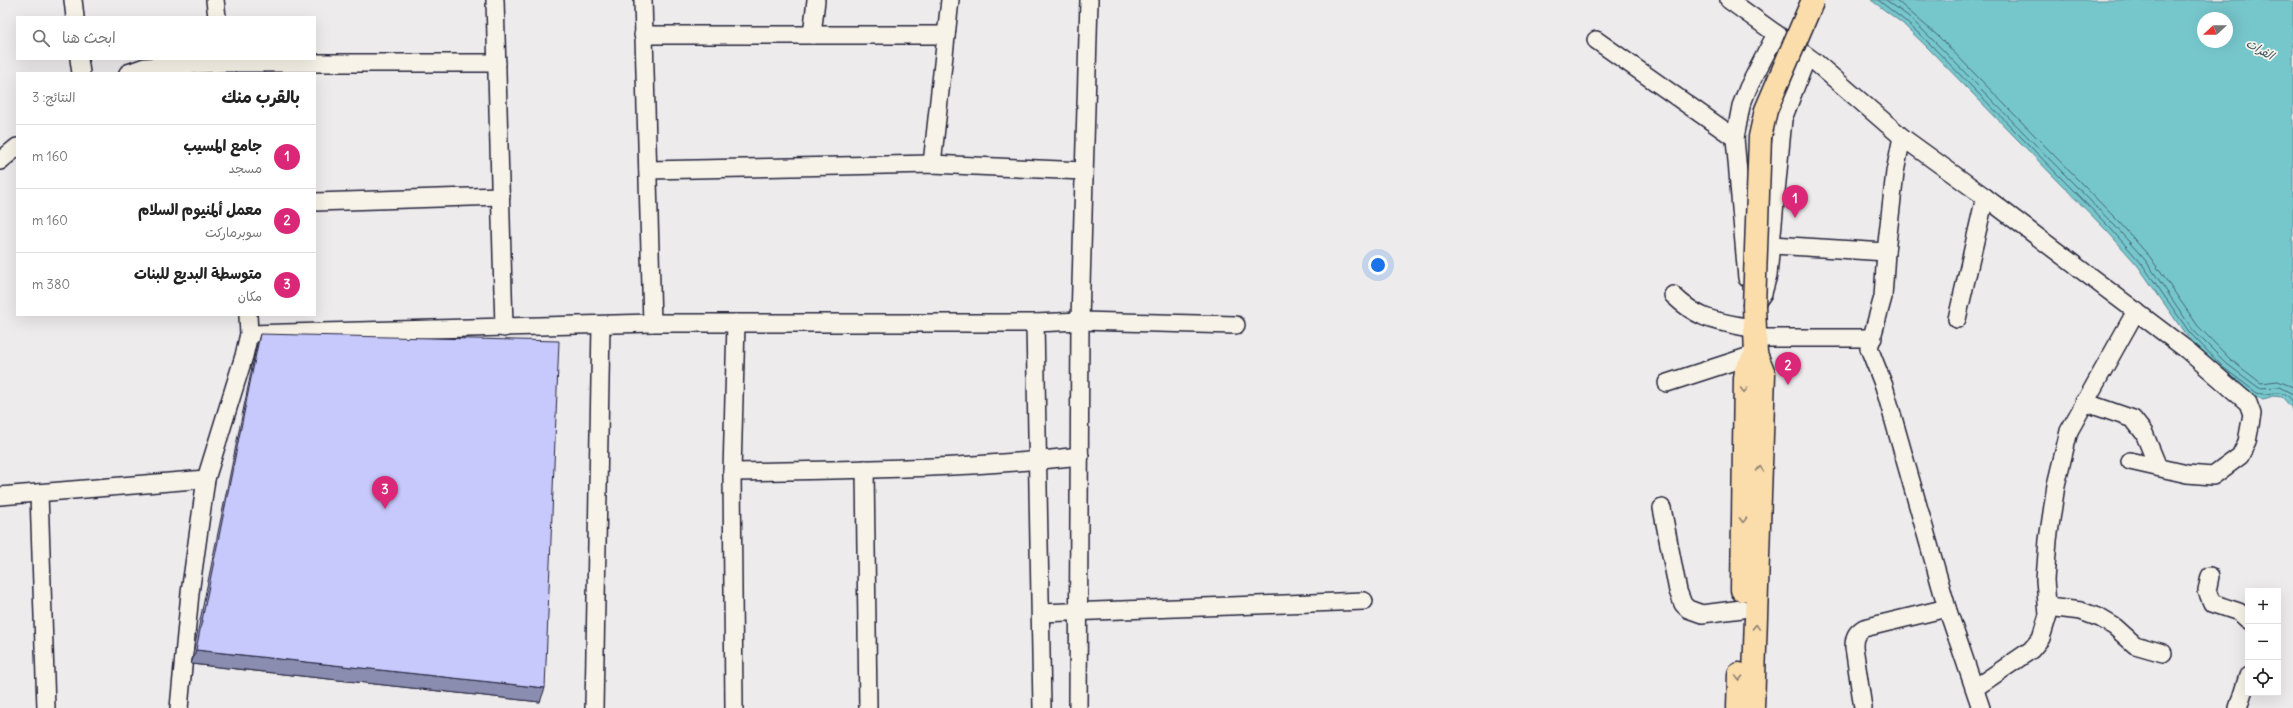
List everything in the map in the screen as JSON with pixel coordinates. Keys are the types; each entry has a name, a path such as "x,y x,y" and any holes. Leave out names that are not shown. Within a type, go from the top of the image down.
{"main road":[{"path":"1753,708 1764,373 1755,340 1754,306 1760,137 1766,110 1813,0"},
{"path":"1738,708 1742,609 1745,378 1755,340"}],"street":[{"path":"73,0 75,16"},
{"path":"215,0 217,16"},
{"path":"495,0 504,328"},
{"path":"642,0 652,323"},
{"path":"812,35 816,0"},
{"path":"932,164 950,0"},
{"path":"1078,708 1080,321 1083,171 1089,0"},
{"path":"1729,0 1807,57 1902,137 1985,196 2187,350 2248,402 2252,414 2248,442 2240,456 2214,476 2187,474 2130,461"},
{"path":"1754,306 1747,279 1735,138 1741,106 1748,88 1776,34"},
{"path":"643,35 946,35"},
{"path":"1596,40 1735,138"},
{"path":"1754,306 1766,284 1772,245 1783,120 1807,57"},
{"path":"79,60 80,72"},
{"path":"131,72 145,67 221,65 497,63"},
{"path":"1902,137 1895,172 1886,252 1883,297 1870,348 1884,386 1946,608 1981,708"},
{"path":"0,161 16,148"},
{"path":"648,170 932,164 1083,171"},
{"path":"316,202 500,196"},
{"path":"1957,319 1985,196"},
{"path":"1772,245 1886,252"},
{"path":"1673,295 1689,310 1755,340 1873,338"},
{"path":"1975,688 2031,650 2041,638 2048,615 2045,580 2056,485 2069,431 2136,311"},
{"path":"179,708 191,585 206,480 249,334 248,316"},
{"path":"249,334 601,326 652,323 1035,323 1080,321 1236,325"},
{"path":"734,708 732,472 736,323"},
{"path":"1035,323 1042,708"},
{"path":"594,708 601,326"},
{"path":"1667,383 1755,340"},
{"path":"2084,402 2133,419 2144,433 2158,467"},
{"path":"732,472 865,469 1038,461 1080,456"},
{"path":"865,469 868,708"},
{"path":"0,496 206,480"},
{"path":"39,493 46,708"},
{"path":"1662,508 1678,591 1683,604 1688,609 1702,614 1742,609"},
{"path":"2210,576 2207,590 2212,603 2239,612 2245,617"},
{"path":"1041,613 1079,610 1364,600"},
{"path":"2048,607 2081,611 2100,618 2115,626 2135,645 2163,653"},
{"path":"1863,708 1854,647 1854,638 1858,632 1864,628 1946,608"},
{"path":"2238,708 2245,686"}],"water":[{"name":"الفرات","path":"1871,0 2293,0 2293,415 2291,407 2282,397 2274,396 2263,399 2255,397 2221,371 2186,335 2138,266 2108,232 1902,23"}],"building":[{"path":"260,334 559,341 545,688 196,650"}],"place":[{"name":"جامع المسيب","path":"1795,218"},
{"name":"معمل ألمنيوم السلام","path":"1788,385"},
{"name":"متوسطة البديع للبنات","path":"385,509"}]}
